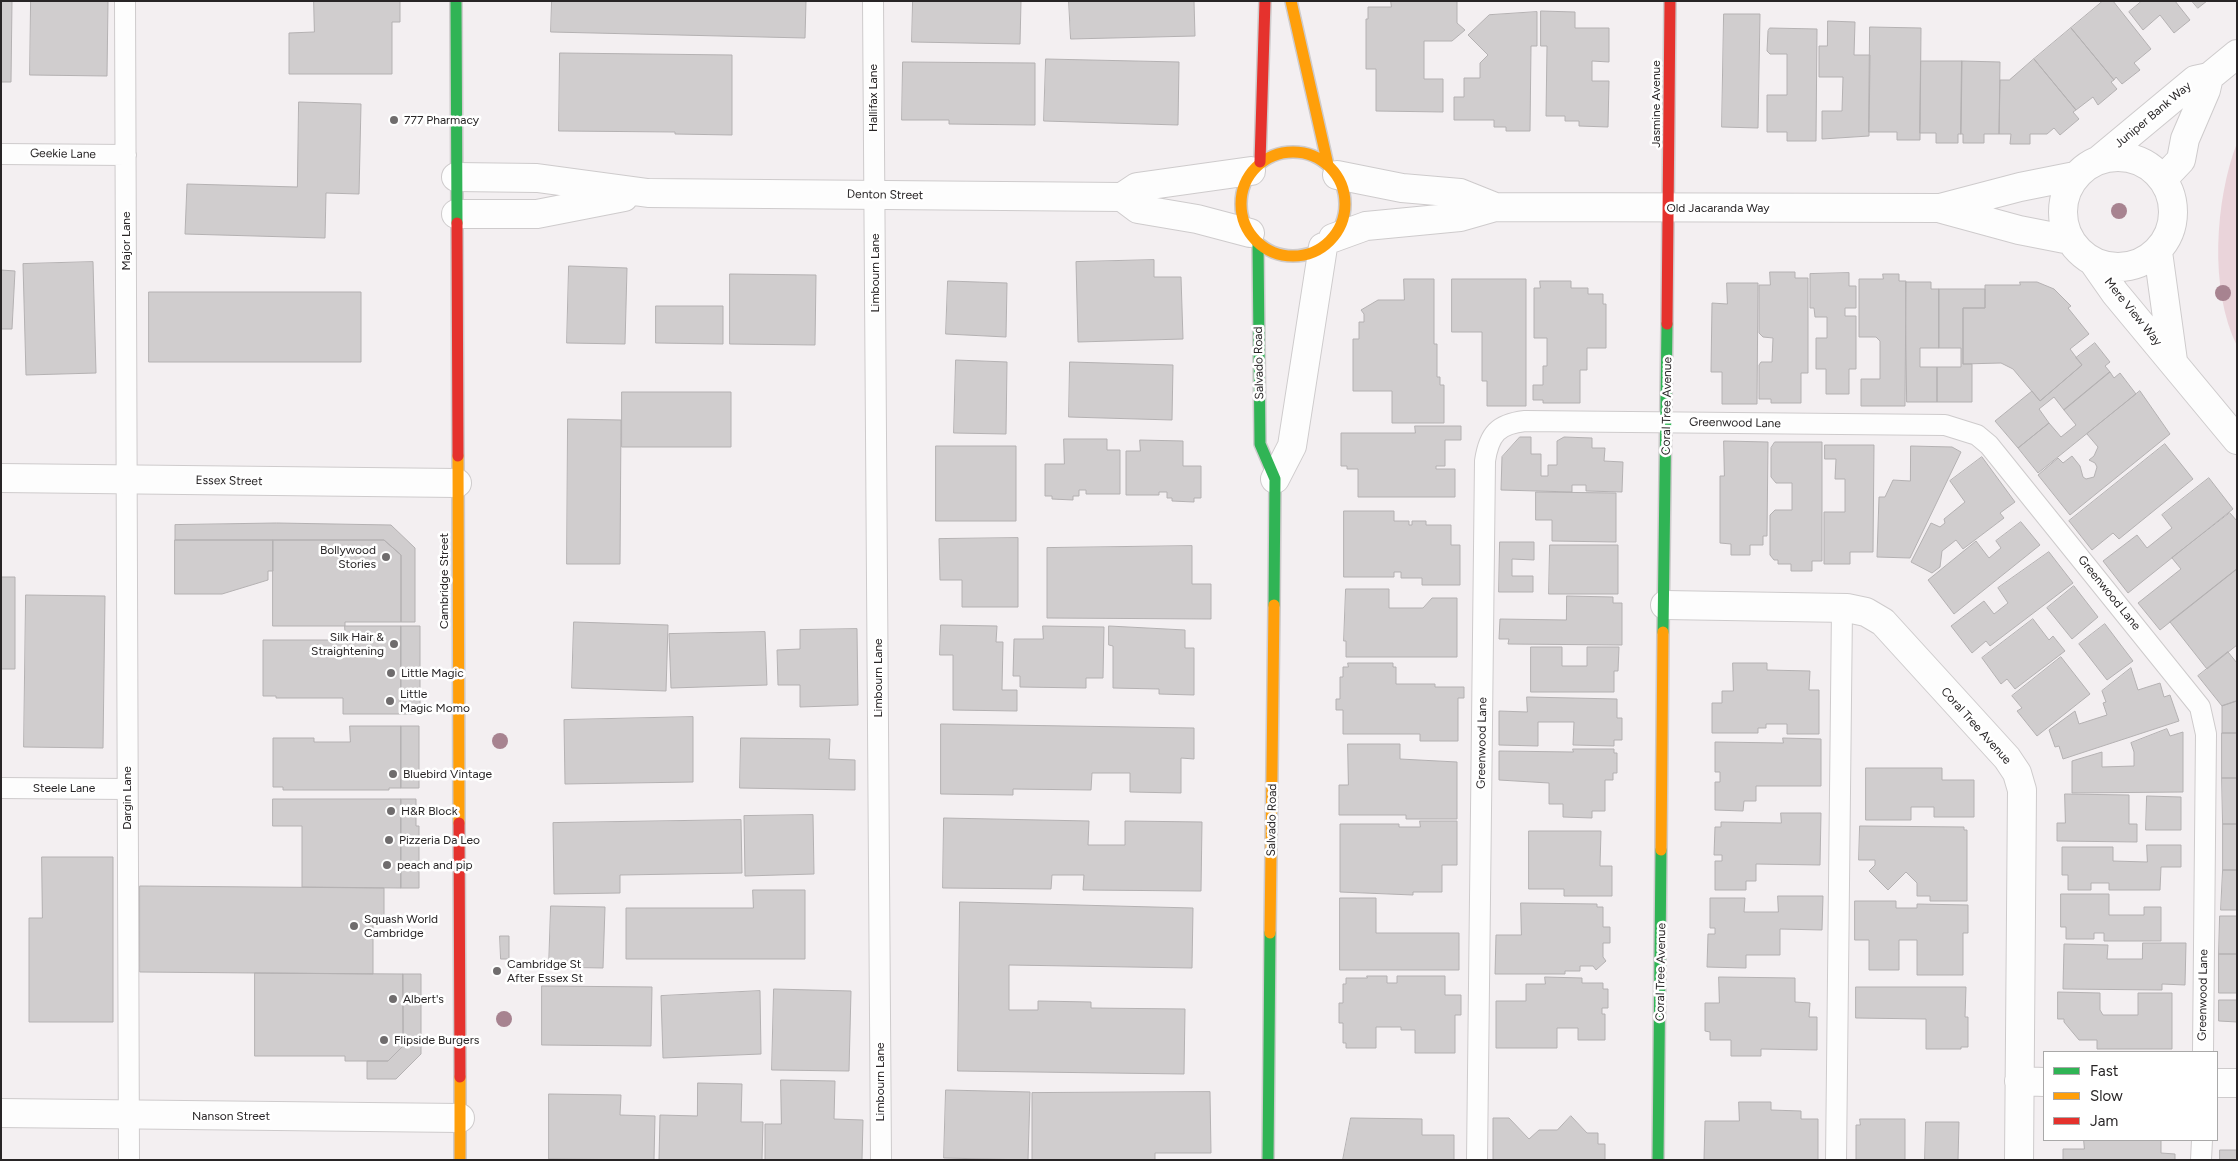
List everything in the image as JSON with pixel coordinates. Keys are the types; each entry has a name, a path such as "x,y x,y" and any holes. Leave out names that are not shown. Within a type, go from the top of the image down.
{"street":[{"name":"Cambridge Street","path":"456,1 460,1160"},
{"path":"1265,1 1256,166 1241,195 1241,208 1243,221 1254,238 1269,251 1283,256 1310,253 1328,242 1340,226 1345,200 1332,170 1291,1"},
{"name":"Jasmine Avenue","path":"1670,1 1670,208"},
{"name":"Juniper Bank Way","path":"2100,159 2194,80 2209,77 2237,54"},
{"name":"Juniper Bank Way","path":"2163,179 2180,160 2185,139 2206,90 2209,77"},
{"path":"1256,166 1271,156 1295,151 1307,153 1332,170"},
{"path":"2118,157 2135,159 2150,167 2163,179 2170,193 2174,209 2172,225 2158,252 2144,262 2127,268 2110,268 2094,263 2080,253 2070,240 2064,224 2063,207 2066,191 2075,176 2100,159 2118,157"},
{"name":"Denton Street","path":"456,177 536,178 648,193 1122,197 1137,186 1256,166"},
{"name":"Old Jacaranda Way","path":"1332,170 1402,188 1460,192 1495,207"},
{"name":"Old Jacaranda Way","path":"1328,242 1366,226 1460,217 1495,207 1940,208 2020,187 2075,176"},
{"name":"Denton Street","path":"456,214 536,214 648,193"},
{"path":"1122,197 1138,209 1197,219 1254,238"},
{"name":"Coral Tree Avenue","path":"1658,1160 1670,208"},
{"name":"Old Jacaranda Way","path":"1940,208 2019,230 2070,240"},
{"name":"Salvado Road","path":"1254,238 1260,444 1275,479 1268,1160"},
{"name":"Salvado Road","path":"1275,479 1292,446 1328,242"},
{"name":"Mere View Way","path":"2158,252 2173,361"},
{"name":"Mere View Way","path":"2094,263 2115,293 2237,440"},
{"name":"Essex Street","path":"1,478 457,483"},
{"name":"Coral Tree Avenue","path":"1665,605 1842,608 1866,612 1883,622 2007,758 2017,773 2022,790 2032,1082 2019,1160"},
{"path":"2218,1083 2237,1083"},
{"name":"Nanson Street","path":"1,1113 128,1116 460,1118"}],"lane":[{"name":"Major Lane","path":"125,1 126,480"},
{"name":"Hallifax Lane","path":"873,1 874,195"},
{"name":"Geekie Lane","path":"1,154 126,155"},
{"name":"Limbourn Lane","path":"874,195 881,1160"},
{"name":"Greenwood Lane","path":"1478,1160 1485,461 1488,444 1496,432 1510,423 1526,421 1945,425 1977,435 2000,457 2200,707 2206,734 2202,1051"},
{"name":"Dargin Lane","path":"126,480 129,1160"},
{"path":"1836,1160 1842,608"},
{"name":"Steele Lane","path":"1,788 128,789"},
{"path":"2201,1160 2202,1141"}],"shaded area":[{"path":"2237,143 2237,346 2228,324 2222,299 2218,245 2224,191"}],"building":[{"path":"1,1 12,1 11,82 1,82"},
{"path":"31,1 108,1 107,76 30,75"},
{"path":"314,1 400,1 400,22 392,22 392,74 289,74 289,33 314,32"},
{"path":"552,1 806,1 805,38 551,32"},
{"path":"913,1 1021,1 1020,44 912,42"},
{"path":"1069,1 1194,1 1195,36 1071,39"},
{"path":"1391,1 1457,1 1457,23 1465,30 1452,41 1424,41 1424,79 1443,79 1443,112 1376,111 1376,69 1366,69 1366,19 1368,19 1368,7 1391,7"},
{"path":"2103,1 2113,1 2151,49 2134,63 2140,70 2122,84 2116,77 2114,80 2071,28"},
{"path":"2142,1 2175,1 2190,20 2174,33 2160,15 2143,30 2129,12"},
{"path":"2192,1 2207,1 2198,8"},
{"path":"1541,11 1575,12 1575,28 1609,28 1609,62 1592,61 1592,81 1609,81 1608,127 1579,126 1579,121 1565,121 1565,116 1546,116 1547,46 1541,46"},
{"path":"1537,12 1537,46 1531,46 1530,131 1506,131 1506,127 1494,127 1494,120 1454,120 1454,97 1464,97 1464,78 1480,78 1480,63 1488,55 1468,35 1489,15"},
{"path":"1724,14 1760,14 1758,128 1722,127"},
{"path":"1828,21 1855,22 1854,55 1870,55 1869,136 1822,139 1822,111 1842,111 1843,77 1819,77 1819,46 1827,46"},
{"path":"1870,27 1921,28 1920,140 1897,140 1897,132 1869,132"},
{"path":"1770,28 1817,29 1816,141 1787,141 1787,132 1767,132 1767,95 1787,95 1787,54 1770,54 1767,51 1768,31"},
{"path":"2071,28 2114,80 2111,82 2117,89 2098,105 2093,97 2076,110 2034,59"},
{"path":"560,53 732,55 732,135 675,134 675,132 559,131"},
{"path":"1046,59 1179,62 1178,125 1044,121"},
{"path":"2034,59 2076,110 2073,112 2079,119 2060,135 2054,128 2047,134 2030,134 2030,144 2010,144 2011,134 1999,134 2000,80 2009,80"},
{"path":"1921,61 1962,61 1961,134 1958,134 1958,143 1936,143 1936,133 1920,133"},
{"path":"1962,61 2000,62 1999,134 1984,134 1984,143 1963,143 1963,134 1961,134"},
{"path":"903,62 1035,63 1035,125 949,124 949,120 902,120"},
{"path":"299,102 361,104 359,194 326,193 325,238 185,234 187,184 297,187"},
{"path":"1154,260 1154,277 1181,277 1183,339 1078,342 1076,262"},
{"path":"93,262 96,373 26,375 23,264"},
{"path":"569,266 627,268 625,344 567,343"},
{"path":"1,270 15,271 12,329 1,329"},
{"path":"1770,272 1795,272 1795,278 1808,278 1808,373 1801,373 1801,403 1771,403 1771,399 1759,399 1759,365 1761,362 1772,362 1773,338 1763,337 1759,333 1759,285 1770,285"},
{"path":"1849,273 1849,286 1856,286 1856,308 1845,308 1845,316 1856,316 1856,369 1849,369 1849,394 1826,394 1826,369 1816,369 1816,338 1827,338 1827,317 1815,317 1814,308 1810,308 1810,274"},
{"path":"730,274 816,275 815,345 730,344"},
{"path":"1883,274 1899,274 1899,281 1906,281 1905,406 1861,406 1861,379 1880,379 1880,341 1876,337 1859,337 1859,279 1883,279"},
{"path":"1404,279 1434,279 1434,344 1437,344 1437,377 1440,377 1440,385 1444,385 1444,423 1392,423 1392,391 1353,391 1353,339 1359,339 1359,322 1364,322 1364,314 1361,310 1378,300 1404,300"},
{"path":"1452,279 1526,279 1526,406 1487,406 1487,381 1482,381 1482,332 1452,332"},
{"path":"948,281 1007,283 1006,337 946,334"},
{"path":"1540,281 1571,281 1571,288 1588,288 1588,294 1603,294 1603,304 1606,304 1606,348 1587,348 1587,370 1580,370 1580,403 1543,403 1543,400 1533,400 1533,385 1543,385 1543,366 1547,366 1547,338 1534,338 1534,288 1540,288"},
{"path":"1906,282 1931,282 1931,289 1939,289 1939,348 1920,348 1920,367 1937,367 1937,402 1907,402"},
{"path":"2020,282 2037,282 2054,289 2071,306 2068,308 2089,334 2070,349 2082,365 2040,401 2013,369 2001,363 1963,364 1963,308 1985,308 1985,285 2020,285"},
{"path":"1727,283 1758,283 1757,404 1722,404 1722,372 1711,372 1712,303 1727,304"},
{"path":"1939,289 1985,289 1985,308 1963,308 1963,364 1972,364 1972,402 1937,402 1937,367 1961,367 1961,348 1939,348"},
{"path":"149,292 361,292 361,362 149,362"},
{"path":"656,306 723,306 723,344 656,343"},
{"path":"2095,343 2110,362 2105,366 2110,372 2064,410 2054,397 2039,409 2049,423 2018,448 1995,421 2032,391 2040,401 2082,365 2076,358"},
{"path":"956,360 1007,362 1006,434 954,433"},
{"path":"1070,362 1173,365 1172,420 1069,417"},
{"path":"2110,372 2114,378 2120,373 2136,394 2038,473 2018,448 2049,423 2061,437 2076,425 2064,410"},
{"path":"2140,391 2170,434 2070,515 2038,475 2058,458 2063,463 2072,456 2080,466 2083,477 2086,479 2094,477 2097,467 2095,463 2089,460 2094,456 2098,447 2087,434"},
{"path":"622,392 731,392 731,447 622,447"},
{"path":"568,419 621,420 620,564 567,564"},
{"path":"1415,426 1461,426 1461,440 1445,440 1445,466 1436,466 1436,469 1455,469 1455,497 1358,497 1358,469 1347,469 1347,466 1341,466 1341,433 1415,433"},
{"path":"1520,437 1531,437 1531,454 1541,454 1541,476 1548,476 1548,465 1557,465 1557,441 1564,437 1592,438 1592,448 1605,448 1604,461 1623,462 1622,492 1586,491 1586,485 1572,485 1572,492 1501,490 1502,457"},
{"path":"1064,439 1107,439 1107,450 1120,450 1120,494 1086,494 1086,490 1079,490 1079,496 1073,496 1073,500 1052,499 1052,496 1045,496 1045,464 1064,464"},
{"path":"1140,440 1183,441 1183,466 1201,466 1201,498 1194,498 1194,502 1172,501 1172,498 1167,498 1167,492 1159,492 1159,495 1126,495 1126,451 1140,451"},
{"path":"1724,441 1768,442 1767,536 1763,536 1763,545 1750,545 1750,555 1731,555 1731,544 1720,543 1720,476 1724,476"},
{"path":"1775,442 1822,442 1822,561 1812,561 1812,571 1791,571 1791,564 1778,564 1778,560 1774,560 1770,555 1770,515 1775,510 1792,510 1792,483 1776,483 1771,477 1771,448"},
{"path":"2165,444 2193,479 2119,539 2113,533 2092,550 2069,521"},
{"path":"1825,445 1874,445 1873,552 1850,552 1850,564 1824,564 1824,512 1845,512 1845,479 1835,479 1836,459 1825,459"},
{"path":"936,446 1016,446 1016,521 936,521"},
{"path":"1911,446 1952,447 1961,452 1910,558 1877,557 1879,497 1885,497 1893,480 1910,481"},
{"path":"1982,457 2015,502 2000,513 2004,518 1963,549 1956,540 1942,551 1940,567 1932,573 1911,562 1931,523 1940,527 1945,523 1944,519 1965,502 1950,481"},
{"path":"2209,478 2233,509 2128,593 2103,561 2137,535 2147,548 2172,528 2162,515"},
{"path":"1536,492 1616,493 1616,542 1552,541 1552,520 1536,520"},
{"path":"1344,511 1394,511 1394,521 1409,521 1409,525 1412,525 1412,521 1426,521 1426,525 1451,525 1451,545 1460,545 1460,585 1422,585 1422,578 1401,578 1401,572 1394,572 1394,577 1344,577"},
{"path":"2230,513 2237,521 2237,569 2160,630 2138,603 2181,569 2172,558"},
{"path":"2021,522 2040,545 1954,614 1928,580 1976,541 1989,558 2001,548 1996,541"},
{"path":"277,523 391,525 415,548 415,622 401,622 401,555 384,540 175,540 175,525"},
{"path":"1018,538 1018,607 962,607 962,580 940,580 939,539"},
{"path":"175,540 273,540 273,571 268,571 268,580 222,594 175,594"},
{"path":"273,540 384,540 401,555 401,622 345,622 345,626 273,626"},
{"path":"1500,542 1534,542 1534,560 1512,559 1512,576 1533,576 1533,592 1499,592"},
{"path":"1550,545 1618,545 1618,594 1549,594"},
{"path":"1192,546 1192,584 1211,584 1211,619 1047,618 1047,548"},
{"path":"2049,552 2073,583 1990,646 1986,641 1972,653 1951,626 1984,601 1994,614 2008,603 1998,588"},
{"path":"2237,569 2237,645 2207,669 2170,622"},
{"path":"1,577 15,577 15,669 1,669"},
{"path":"2074,586 2098,617 2072,639 2047,608"},
{"path":"1346,589 1389,589 1389,608 1423,608 1432,598 1457,598 1457,657 1346,657 1346,641 1344,641"},
{"path":"26,595 105,596 103,748 24,747"},
{"path":"1567,596 1613,597 1613,603 1622,603 1622,645 1508,644 1509,639 1499,639 1500,619 1566,620"},
{"path":"2033,619 2049,640 2053,636 2065,651 2015,689 2007,679 2001,684 1982,658"},
{"path":"574,622 668,625 666,691 572,688"},
{"path":"2105,624 2133,661 2107,680 2079,644"},
{"path":"941,625 997,626 996,642 1003,642 1002,690 1017,690 1017,711 953,710 953,655 940,655"},
{"path":"345,626 401,626 401,714 343,714 343,698 276,698 276,696 263,696 263,640 345,640"},
{"path":"401,626 420,626 420,714 401,714"},
{"path":"1043,626 1104,627 1103,678 1086,678 1086,688 1020,687 1020,676 1013,676 1014,639 1043,639"},
{"path":"1109,626 1185,630 1185,648 1194,648 1194,695 1159,694 1159,689 1113,688 1113,646 1109,645"},
{"path":"857,629 858,705 800,707 800,685 778,685 777,650 800,649 800,630"},
{"path":"765,632 767,685 671,688 669,634"},
{"path":"1531,647 1562,647 1562,666 1587,666 1587,647 1619,647 1618,671 1614,671 1614,692 1531,692"},
{"path":"2228,652 2237,663 2237,701 2222,706 2198,676"},
{"path":"2061,657 2090,694 2037,736 2017,711 2022,708 2012,696"},
{"path":"1348,663 1393,663 1393,667 1396,667 1396,684 1435,684 1435,687 1464,687 1464,698 1458,698 1458,741 1420,741 1420,734 1343,734 1343,710 1336,710 1336,699 1340,699 1340,677 1343,677 1343,667 1348,667"},
{"path":"1733,663 1767,663 1767,670 1810,671 1809,690 1819,690 1819,734 1787,734 1787,724 1766,724 1766,728 1758,728 1758,733 1712,733 1712,703 1722,703 1722,691 1733,691"},
{"path":"2131,668 2138,690 2160,683 2164,697 2170,695 2179,721 2063,759 2059,746 2055,747 2049,730 2075,711 2079,724 2107,715 2103,703 2106,702 2102,691"},
{"path":"1527,697 1617,699 1617,718 1622,718 1622,740 1614,740 1614,746 1573,745 1574,722 1538,722 1538,746 1499,745 1499,711 1527,712"},
{"path":"2237,701 2237,733 2222,733 2222,706"},
{"path":"693,717 693,782 565,784 564,720"},
{"path":"941,724 1194,728 1194,759 1181,758 1181,793 1130,792 1130,773 1092,773 1091,790 1013,789 1013,795 941,794"},
{"path":"350,726 401,726 401,788 389,788 389,790 283,790 283,787 273,787 273,738 314,738 314,742 350,742"},
{"path":"401,726 419,726 419,788 401,788"},
{"path":"2167,729 2170,736 2183,732 2183,792 2072,793 2072,761 2102,752 2102,767 2134,766 2134,752 2131,743"},
{"path":"2222,733 2237,733 2237,778 2222,778"},
{"path":"741,738 830,739 829,759 855,760 855,790 740,788"},
{"path":"1783,738 1821,739 1821,786 1756,786 1756,801 1744,801 1743,811 1715,810 1715,782 1720,782 1720,772 1715,772 1715,742 1783,743"},
{"path":"1348,744 1400,744 1400,759 1457,762 1457,819 1406,819 1406,815 1339,815 1339,785 1348,785"},
{"path":"1573,749 1614,749 1614,753 1617,753 1617,773 1613,773 1613,780 1605,780 1605,811 1592,811 1592,818 1563,817 1563,804 1549,804 1549,783 1499,780 1499,751 1573,752"},
{"path":"1866,768 1942,768 1942,780 1974,780 1974,817 1934,817 1934,807 1911,807 1911,820 1866,820"},
{"path":"2222,778 2237,778 2237,824 2223,824"},
{"path":"2065,794 2129,795 2129,824 2137,824 2137,842 2057,841 2057,823 2065,823"},
{"path":"2147,796 2181,797 2181,830 2146,830"},
{"path":"273,799 401,799 401,888 302,887 302,826 273,826"},
{"path":"401,799 416,799 416,826 419,826 419,888 401,888"},
{"path":"1781,813 1821,813 1820,865 1756,864 1756,881 1746,881 1746,890 1715,890 1715,861 1722,861 1722,855 1714,855 1715,827 1721,827 1721,822 1781,823"},
{"path":"813,815 814,874 745,876 744,816"},
{"path":"944,818 1089,821 1088,845 1125,845 1125,821 1202,822 1201,891 1083,890 1084,875 1052,875 1051,889 943,888"},
{"path":"741,820 742,873 620,875 620,893 554,894 553,823"},
{"path":"1420,821 1457,821 1457,865 1442,865 1442,892 1413,892 1413,895 1340,892 1340,824 1399,824 1399,827 1420,827"},
{"path":"2223,824 2237,824 2237,870 2223,870"},
{"path":"1860,826 1964,827 1964,830 1967,830 1967,901 1930,901 1930,896 1917,896 1917,883 1906,872 1888,890 1869,871 1875,865 1875,860 1859,860"},
{"path":"1529,831 1601,831 1600,866 1612,866 1612,896 1564,896 1564,889 1529,889"},
{"path":"2147,845 2181,845 2181,867 2161,867 2160,890 2109,890 2109,883 2091,883 2091,890 2068,890 2068,875 2062,875 2062,847 2113,847 2113,861 2147,862"},
{"path":"42,857 113,857 113,1022 29,1022 29,918 42,918"},
{"path":"2223,870 2237,870 2237,910 2221,910"},
{"path":"140,886 384,888 384,916 373,916 373,974 140,972"},
{"path":"753,890 805,890 805,959 626,959 626,908 753,908"},
{"path":"2061,894 2109,894 2109,915 2144,915 2144,907 2161,907 2161,941 2104,941 2104,933 2094,933 2094,939 2066,939 2066,927 2061,927"},
{"path":"1778,896 1823,896 1822,930 1780,929 1780,955 1746,955 1746,968 1707,967 1708,934 1715,934 1715,928 1710,928 1710,898 1745,898 1744,912 1778,912"},
{"path":"1340,898 1376,898 1376,933 1459,933 1459,970 1340,970"},
{"path":"1855,901 1896,901 1896,908 1917,908 1917,904 1968,905 1968,933 1963,933 1963,975 1917,975 1917,940 1899,940 1899,970 1869,970 1869,940 1855,940"},
{"path":"960,902 1193,908 1192,968 1009,965 1009,1010 1038,1010 1038,1001 1091,1002 1091,1008 1185,1009 1184,1074 958,1071"},
{"path":"1521,903 1597,904 1597,907 1603,907 1603,927 1610,927 1610,943 1603,943 1603,957 1606,961 1596,970 1593,966 1580,966 1580,971 1565,971 1565,974 1495,974 1496,935 1521,935"},
{"path":"551,906 605,907 603,968 549,967"},
{"path":"2220,916 2237,916 2237,954 2219,954"},
{"path":"500,936 509,936 509,959 501,959"},
{"path":"2143,943 2186,943 2185,985 2162,984 2162,990 2063,989 2064,944 2108,945 2107,959 2142,959"},
{"path":"2219,954 2237,954 2237,993 2219,993"},
{"path":"255,973 403,974 403,1046 388,1061 345,1061 345,1056 255,1056"},
{"path":"403,974 421,974 421,1054 396,1079 367,1079 367,1061 388,1061 403,1046"},
{"path":"1367,976 1387,976 1387,983 1397,983 1397,976 1445,976 1445,995 1461,995 1461,1015 1455,1015 1455,1053 1415,1053 1415,1030 1401,1030 1401,1027 1376,1027 1376,1048 1346,1048 1346,1043 1343,1043 1343,1023 1339,1023 1339,1003 1343,1003 1343,984 1346,984 1346,978 1367,978"},
{"path":"1545,977 1582,978 1582,983 1603,983 1603,989 1608,989 1608,1008 1602,1008 1602,1014 1605,1014 1605,1040 1578,1040 1578,1028 1557,1028 1557,1048 1496,1048 1496,1001 1526,1001 1526,984 1545,984"},
{"path":"1719,977 1795,978 1795,1002 1810,1003 1809,1017 1817,1017 1817,1050 1761,1049 1761,1056 1731,1056 1731,1040 1710,1040 1710,1032 1705,1031 1705,1003 1719,1003"},
{"path":"542,986 652,987 651,1046 542,1045"},
{"path":"1856,987 1966,987 1965,1017 1968,1017 1968,1047 1961,1047 1961,1049 1926,1049 1926,1019 1856,1018"},
{"path":"774,989 851,991 849,1071 772,1070"},
{"path":"760,991 761,1054 663,1058 661,996"},
{"path":"2058,992 2100,993 2100,1010 2103,1015 2138,1015 2138,993 2172,993 2172,1049 2097,1049 2097,1040 2079,1040 2064,1022 2064,1019 2058,1019"},
{"path":"2219,1000 2237,1000 2237,1022 2219,1021"},
{"path":"781,1080 835,1081 834,1119 863,1120 862,1160 765,1160 765,1124 781,1124"},
{"path":"698,1083 742,1084 741,1122 763,1122 762,1160 659,1160 660,1115 697,1116"},
{"path":"946,1090 1030,1092 1028,1160 944,1158"},
{"path":"1210,1092 1211,1153 1155,1153 1155,1160 1032,1160 1032,1093"},
{"path":"549,1094 621,1095 620,1115 655,1116 654,1160 549,1159"},
{"path":"1739,1102 1771,1102 1771,1110 1801,1111 1801,1119 1818,1119 1818,1160 1704,1160 1705,1121 1739,1121"},
{"path":"1571,1116 1587,1133 1598,1133 1598,1144 1605,1144 1606,1160 1493,1160 1493,1118 1509,1118 1529,1139 1539,1130 1557,1130"},
{"path":"1351,1118 1422,1119 1422,1135 1454,1135 1454,1160 1343,1160"},
{"path":"1860,1119 1905,1119 1905,1160 1856,1160 1856,1125 1860,1125"},
{"path":"1926,1122 1959,1122 1958,1160 1925,1160"},
{"path":"2084,1141 2161,1141 2161,1153 2175,1154 2175,1160 2063,1160 2063,1149 2084,1149"},
{"path":"2220,1150 2237,1150 2237,1160 2220,1160"}],"traffic: fast":[{"path":"456,1 457,223"},
{"path":"1258,243 1260,444 1275,479 1274,605"},
{"path":"1663,632 1667,324"},
{"path":"1658,1160 1661,850"},
{"path":"1268,1160 1270,933"}],"traffic: slow":[{"path":"1291,1 1328,165"},
{"path":"1293,152 1313,156 1330,167 1341,184 1345,204 1341,224 1330,241 1313,252 1293,256 1273,252 1256,241 1245,224 1241,204 1245,184 1256,167 1273,156 1293,152"},
{"path":"458,456 459,823"},
{"path":"1270,933 1274,605"},
{"path":"1661,850 1663,632"},
{"path":"460,1077 460,1160"}],"traffic: jam":[{"path":"1260,162 1265,1"},
{"path":"1667,324 1670,1"},
{"path":"457,223 458,456"},
{"path":"459,823 460,1077"}],"place":[{"name":"777 Pharmacy","path":"394,120"},
{"name":"Bollywood Stories","path":"386,557"},
{"name":"Silk Hair & Straightening","path":"394,644"},
{"name":"Little Magic","path":"391,673"},
{"name":"Little Magic Momo","path":"390,701"},
{"name":"Bluebird Vintage","path":"393,774"},
{"name":"H&R Block","path":"391,811"},
{"name":"Pizzeria Da Leo","path":"389,840"},
{"name":"peach and pip","path":"387,865"},
{"name":"Squash World Cambridge","path":"354,926"},
{"name":"Cambridge St After Essex St","path":"497,971"},
{"name":"Albert's","path":"393,999"},
{"name":"Flipside Burgers","path":"384,1040"}]}
